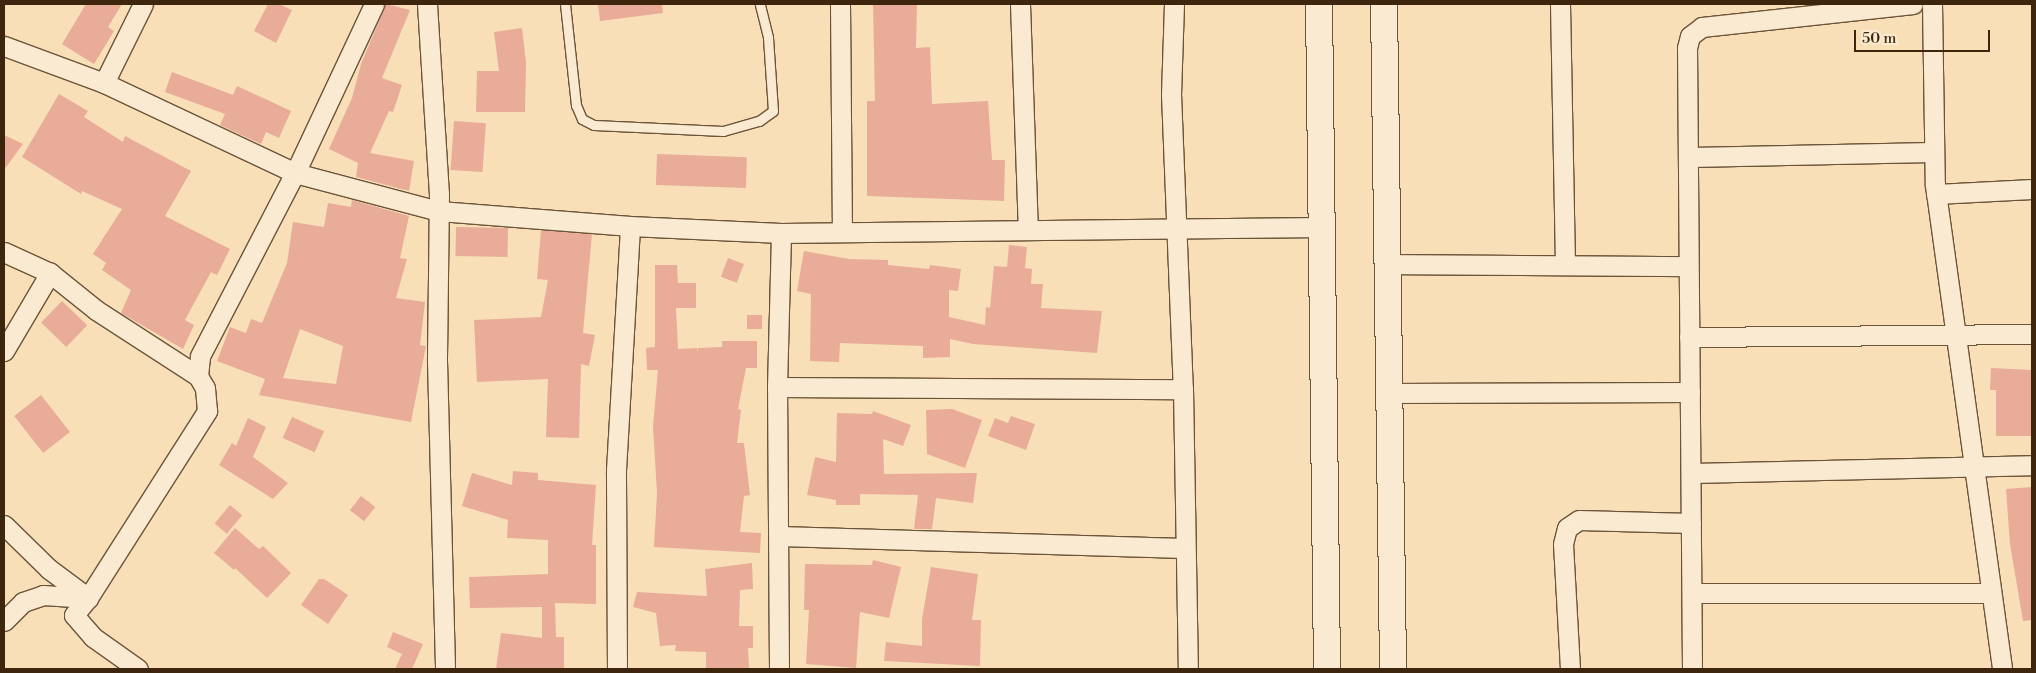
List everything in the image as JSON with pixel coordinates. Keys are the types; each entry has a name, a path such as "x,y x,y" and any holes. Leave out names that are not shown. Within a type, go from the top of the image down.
{"main road":[{"path":"1318,4 1327,669"},
{"path":"1384,4 1393,669"}],"street":[{"path":"104,83 143,4"},
{"path":"198,376 200,356 295,173 374,4"},
{"path":"427,4 439,211 437,361 446,669"},
{"path":"840,4 842,232"},
{"path":"1020,4 1028,230"},
{"path":"1174,4 1171,94 1178,228 1183,389 1183,548 1188,669"},
{"path":"1560,4 1565,265"},
{"path":"1692,669 1687,48 1690,36 1702,27 1912,4"},
{"path":"1932,4 1936,194 2002,669"},
{"path":"4,46 104,83 295,173 439,211 630,226 781,233 1322,227"},
{"path":"1688,157 1934,152"},
{"path":"1936,194 2032,189"},
{"path":"617,669 616,470 630,226"},
{"path":"778,669 780,536 777,387 781,233"},
{"path":"4,252 50,274 96,310 198,376 205,388 207,411 88,598 74,615 93,637 138,669"},
{"path":"1388,264 1688,266"},
{"path":"4,351 50,274"},
{"path":"1689,337 2032,334"},
{"path":"777,387 1183,389"},
{"path":"1390,393 1690,392"},
{"path":"1691,473 1974,468 2032,465"},
{"path":"1570,669 1563,544 1567,528 1579,520 1691,523"},
{"path":"4,525 48,569 88,598"},
{"path":"780,536 1183,548"},
{"path":"1692,593 1991,594"},
{"path":"4,621 24,602 43,595 88,598"}],"lane":[{"path":"565,4 576,105 582,119 594,125 723,131 759,121 772,111 768,38 760,4"}],"building":[{"path":"86,4 122,4 108,27 114,31 94,64 62,44"},
{"path":"268,4 279,4 292,10 276,43 254,31"},
{"path":"386,4 410,10 382,78 402,85 393,112 389,111 370,153 414,161 409,191 356,177 358,163 329,149 352,98 361,64"},
{"path":"598,4 662,4 663,13 600,21"},
{"path":"873,4 917,4 916,48 930,47 932,104 988,101 992,160 1005,160 1004,201 867,196 867,101 875,101"},
{"path":"522,28 526,63 525,112 476,112 477,71 499,71 494,32"},
{"path":"172,72 233,95 237,86 291,111 279,138 266,132 261,144 220,125 225,114 165,92"},
{"path":"59,94 88,111 84,117 123,142 125,136 191,171 165,216 230,249 217,275 211,272 185,320 194,325 183,349 121,313 131,290 102,270 106,263 93,254 122,209 82,191 81,194 22,157"},
{"path":"454,121 486,123 483,172 451,170"},
{"path":"4,135 23,144 4,170"},
{"path":"657,154 747,157 746,188 656,185"},
{"path":"352,200 409,216 400,258 407,259 396,298 425,302 420,345 426,346 411,422 259,395 265,379 217,361 230,327 246,333 251,319 262,323 287,263 293,222 324,227 328,203 351,207","holes":["300,329 343,346 336,384 283,378"]},
{"path":"456,227 508,228 507,257 455,256"},
{"path":"541,230 592,234 583,333 595,335 589,366 581,364 579,438 546,437 548,379 477,382 474,320 541,317 548,280 537,279"},
{"path":"1009,245 1027,247 1025,268 1032,269 1031,284 1043,284 1041,308 1102,311 1097,353 973,344 950,339 950,357 923,358 923,346 840,343 839,362 810,361 811,294 797,291 804,251 849,259 888,260 888,265 929,269 930,265 961,269 958,291 949,290 949,317 985,325 986,307 990,308 994,266 1007,267"},
{"path":"728,258 744,264 737,283 721,277"},
{"path":"655,265 677,265 678,283 696,283 696,308 676,308 678,349 697,348 697,352 698,348 722,347 722,341 757,341 757,368 746,368 738,409 741,410 737,443 744,443 750,495 744,496 740,532 761,533 760,553 654,547 657,493 653,426 658,370 647,370 646,348 655,347"},
{"path":"62,301 87,325 66,347 41,323"},
{"path":"747,315 762,315 762,329 747,329"},
{"path":"1991,368 2032,370 2032,436 1996,436 1996,390 1990,390"},
{"path":"41,395 70,432 43,453 14,416"},
{"path":"952,409 982,420 965,468 927,454 926,410"},
{"path":"873,411 911,425 903,446 883,439 884,474 977,473 973,503 936,498 932,529 914,529 918,495 860,494 860,505 836,505 836,500 807,495 815,457 836,462 837,413 872,414"},
{"path":"1011,416 1035,424 1026,450 988,436 995,418 1008,423"},
{"path":"292,417 324,431 315,452 283,438"},
{"path":"248,418 266,427 253,457 288,483 273,499 219,465 232,443 236,446"},
{"path":"513,471 538,473 538,480 596,485 592,545 596,545 596,604 555,603 556,637 564,637 564,669 496,669 501,633 542,638 542,607 470,608 469,577 548,574 548,540 507,538 508,520 462,506 472,473 512,485"},
{"path":"2032,487 2032,620 2023,621 2010,544 2006,489"},
{"path":"361,496 375,507 364,521 350,510"},
{"path":"230,505 242,515 227,534 215,523"},
{"path":"235,528 259,549 263,546 291,573 267,598 235,568 234,570 214,553"},
{"path":"873,560 901,567 889,618 860,612 856,668 806,664 809,610 804,610 805,564 872,565"},
{"path":"752,563 753,589 740,590 739,626 753,626 753,648 748,648 749,669 706,669 706,652 675,651 676,645 660,646 656,613 633,607 637,592 707,596 705,569"},
{"path":"931,567 978,574 972,620 981,620 980,666 884,661 886,642 922,646 922,619"},
{"path":"319,579 324,579 348,595 328,624 301,605"},
{"path":"393,632 423,644 412,669 395,669 402,654 387,647"}]}
